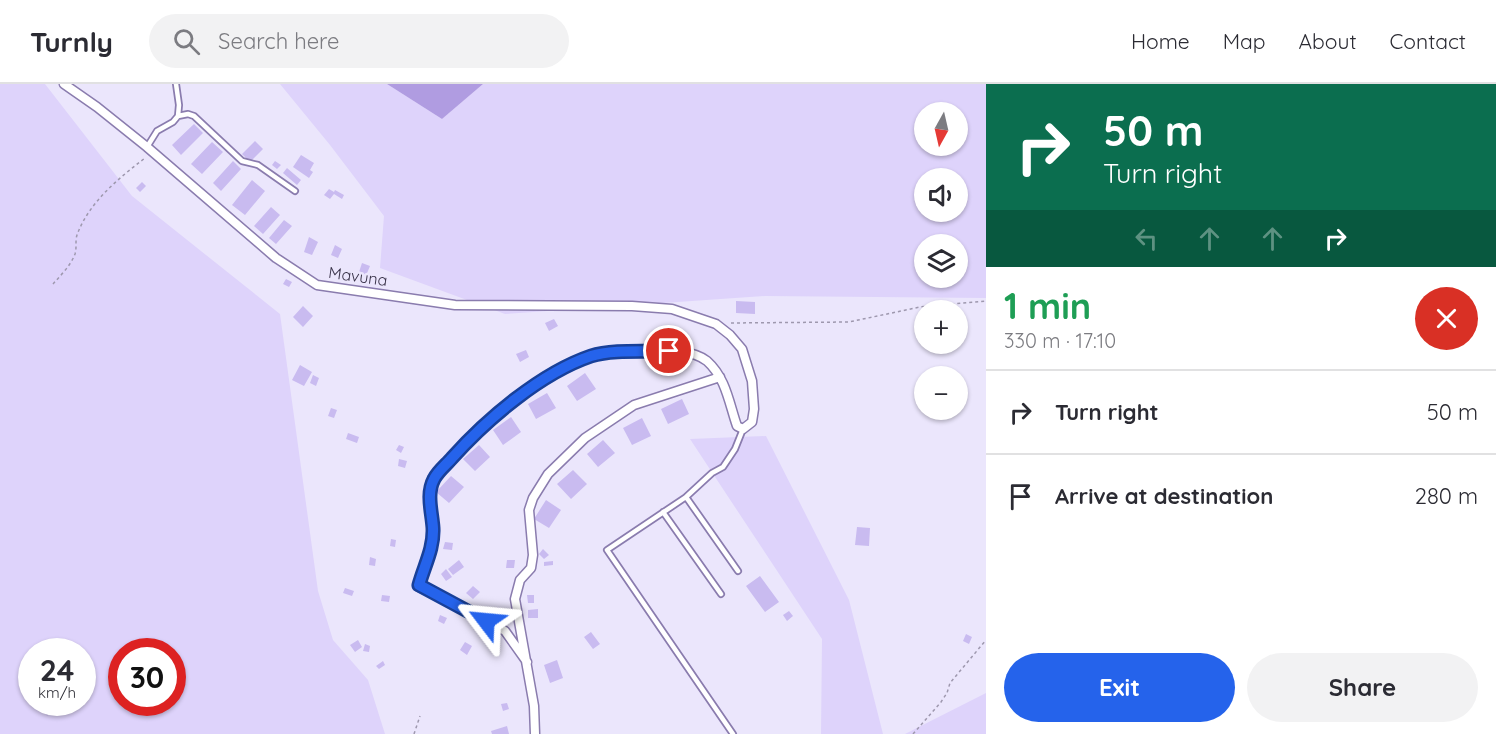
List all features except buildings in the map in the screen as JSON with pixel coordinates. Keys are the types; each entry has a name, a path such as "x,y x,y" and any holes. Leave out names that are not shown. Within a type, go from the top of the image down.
{"street":[{"name":"Mavuna","path":"64,84 150,149 276,258 317,285 455,305 632,306 672,309 716,324"},
{"path":"526,662 505,631 419,587 430,555 432,539 429,494 434,478 472,436 524,394 556,373 592,355 633,352 692,353 706,360 720,377 727,389 737,426 743,429 752,422 754,409 752,381 742,349 730,334 716,324"},
{"path":"535,734 534,706 515,599 520,580 531,568 533,555 529,510 533,498 548,474 585,438 634,405 720,377"}],"lane":[{"path":"150,149 157,131 173,122 178,116 176,84"},
{"path":"178,116 188,114 194,116 242,161 258,165 295,191"},
{"path":"733,734 607,550 686,497 712,473 723,467 735,449 743,429"},
{"path":"686,497 738,571"},
{"path":"663,512 721,594"}],"path":[{"path":"53,284 76,253 76,236 93,207 112,185 150,149"},
{"path":"716,324 849,322 920,307 986,300"},
{"path":"913,734 941,702 951,683 986,640"},
{"path":"414,734 420,716"}],"shaded area":[{"path":"0,84 45,84 132,196 280,314 318,591 333,640 368,680 385,734 0,734"},
{"path":"280,84 387,84 442,119 483,84 986,84 986,298 765,296 505,314 380,268 384,216"},
{"path":"387,84 483,84 442,119"},
{"path":"766,436 849,600 883,734 821,734 822,639 690,439"},
{"path":"986,693 986,734 905,734"}],"route":[{"path":"486,621 419,585 430,555 433,531 429,494 434,478 472,436 524,394 556,373 592,355 669,351"}]}
